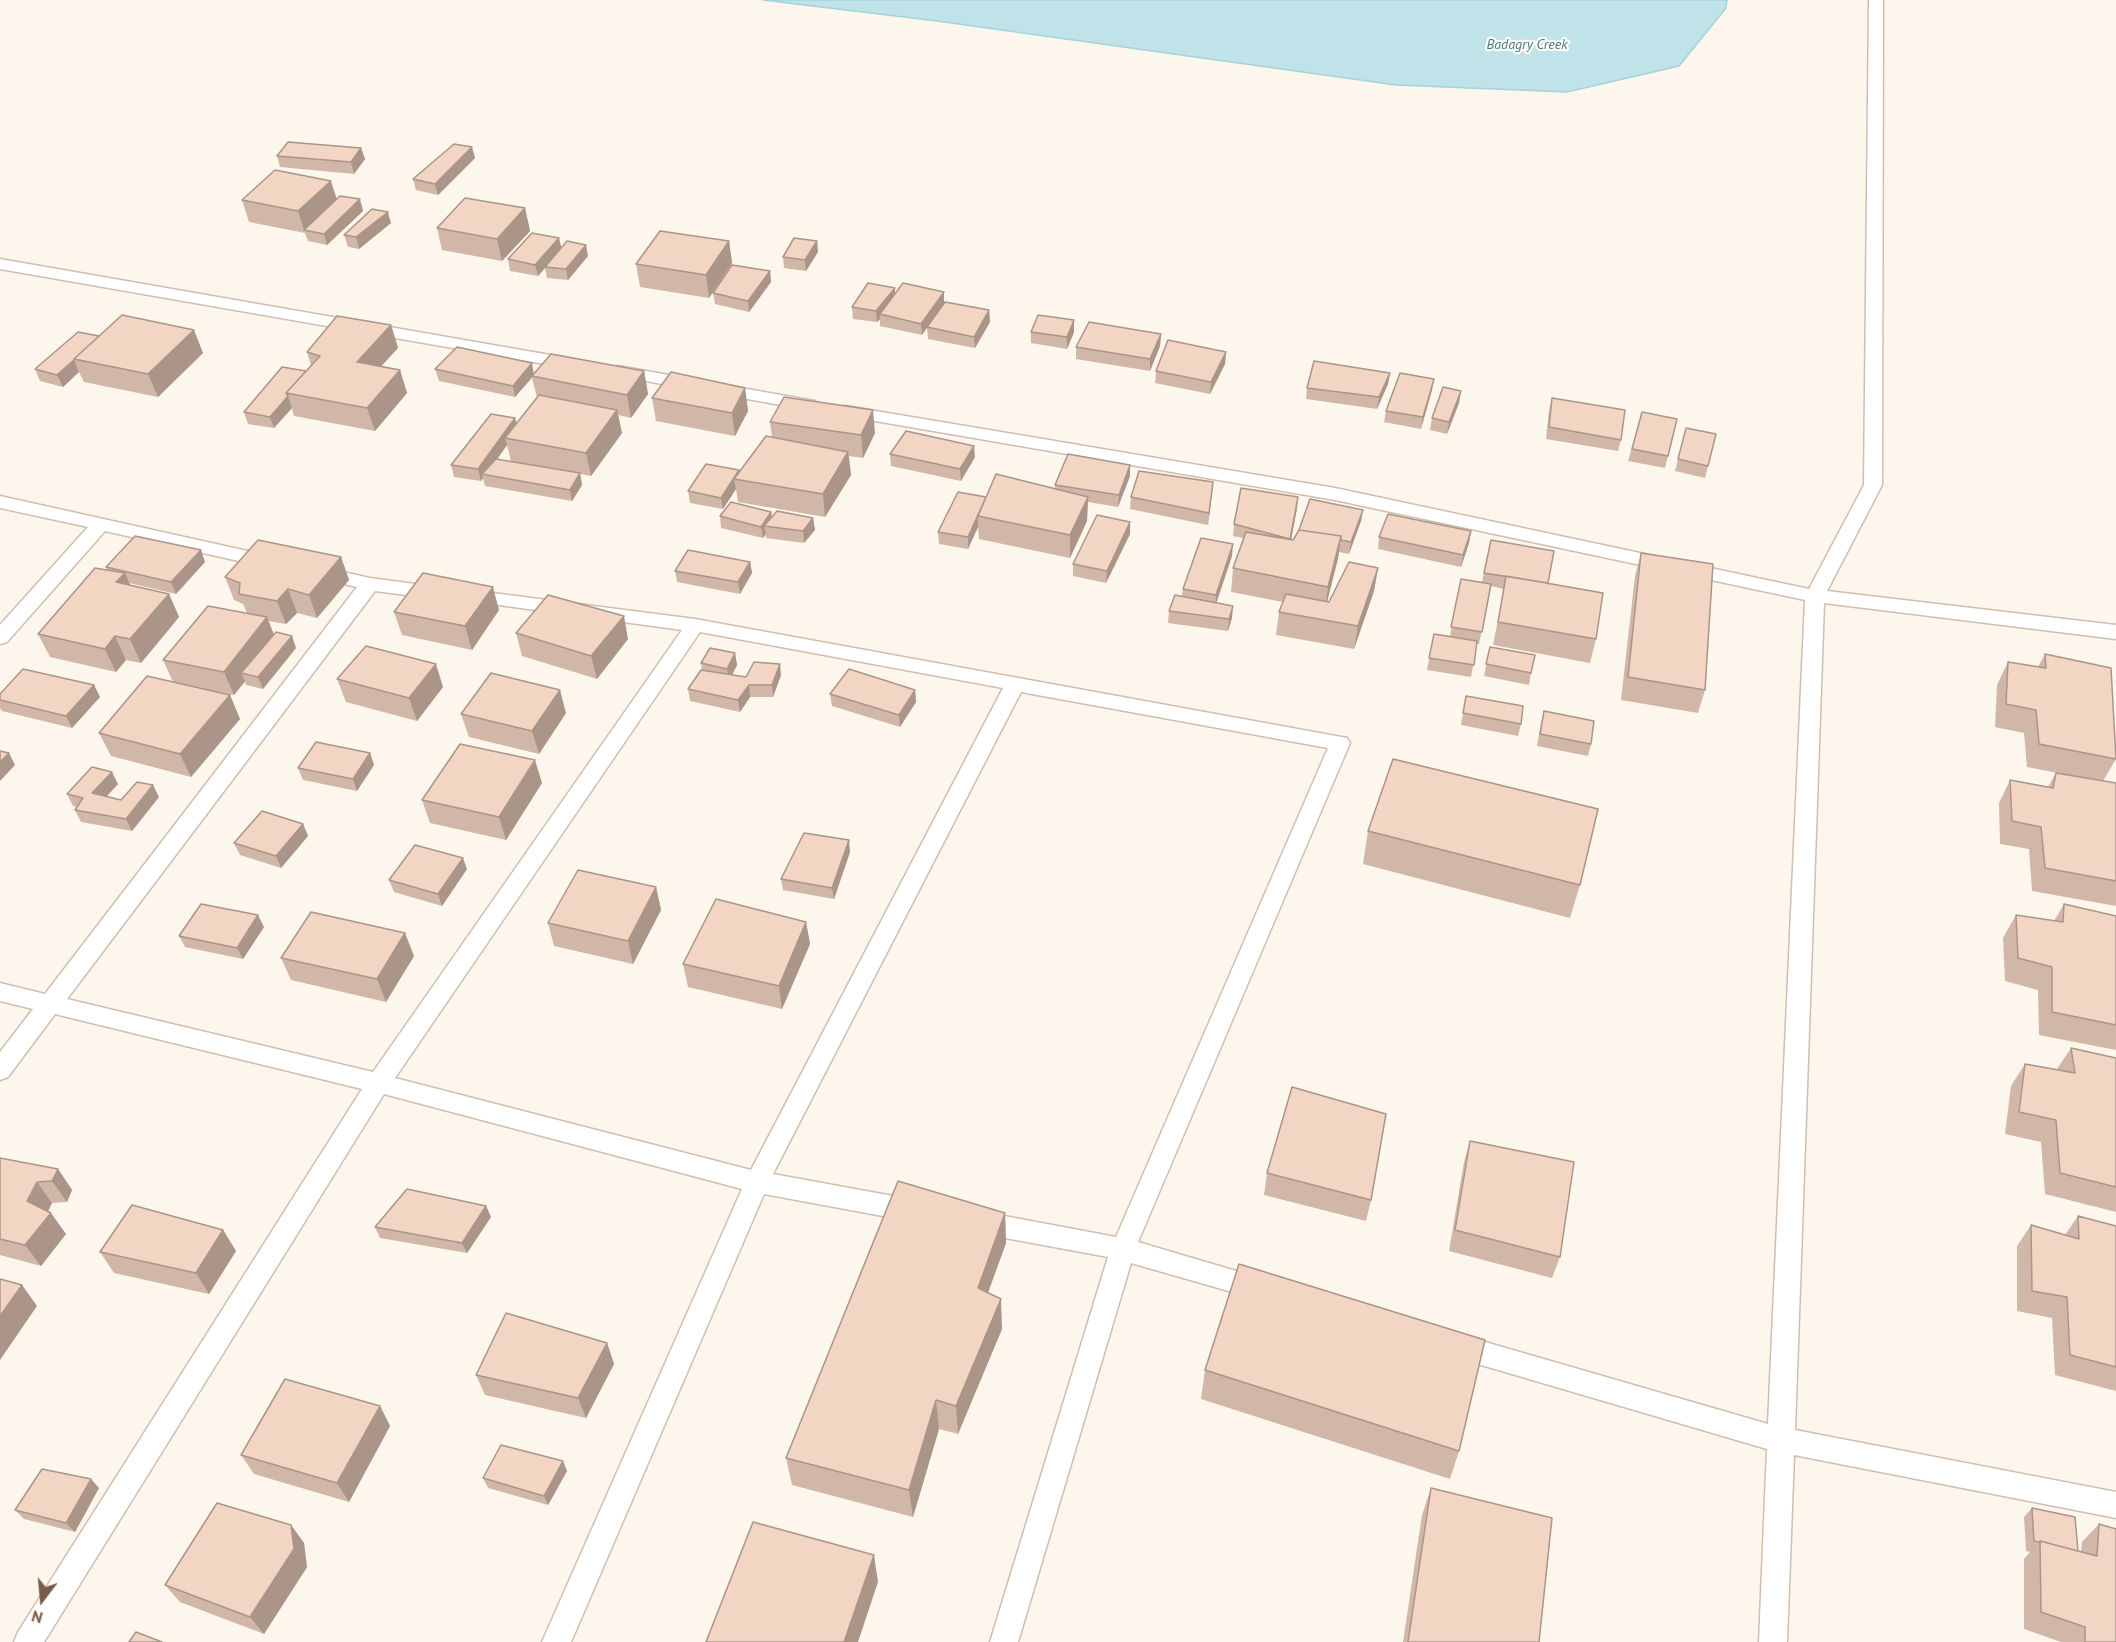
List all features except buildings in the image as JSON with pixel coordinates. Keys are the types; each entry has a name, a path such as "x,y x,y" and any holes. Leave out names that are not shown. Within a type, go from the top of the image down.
{"lane":[{"path":"1773,1642 1815,596 1873,485 1876,0"},
{"path":"0,264 1335,494 1815,596 2116,632"},
{"path":"0,502 370,584 695,625 1340,743 1124,1249 1004,1642"},
{"path":"0,637 101,524"},
{"path":"0,1070 51,1006 370,584"},
{"path":"28,1642 378,1083 695,625"},
{"path":"556,1642 757,1182 1016,683"},
{"path":"0,992 378,1083 757,1182 1124,1249 1282,1295"},
{"path":"1429,1338 1780,1440 2116,1505"}],"water":[{"name":"Badagry Creek","path":"763,0 1727,0 1726,8 1679,66 1567,92 1396,85 937,21"}]}
